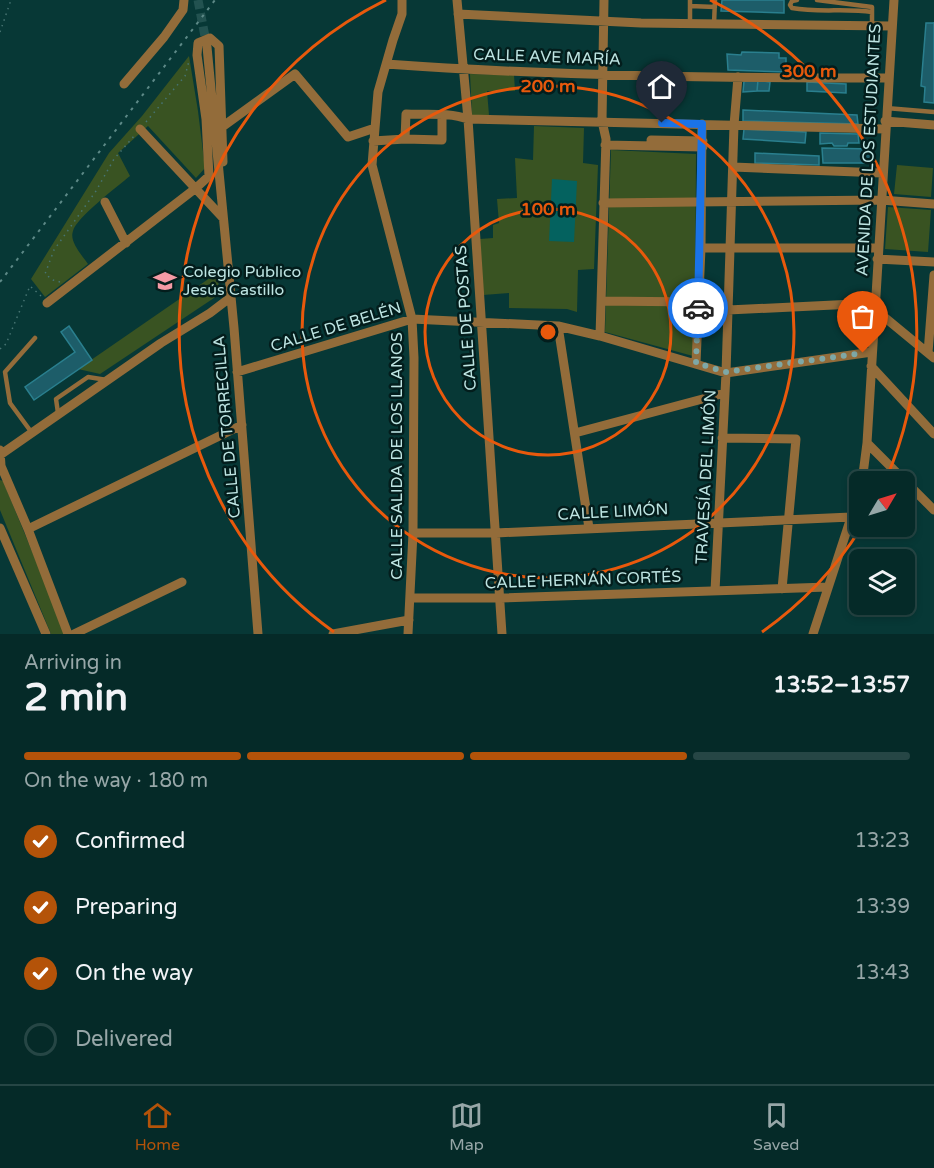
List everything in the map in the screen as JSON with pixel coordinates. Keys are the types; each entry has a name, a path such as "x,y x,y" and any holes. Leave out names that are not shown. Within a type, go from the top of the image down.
{"street":[{"path":"124,84 164,37 183,10 184,0"},
{"name":"CALLE SALIDA DE LOS LLANOS","path":"402,0 402,14 378,92 372,165 412,319 414,358 413,533 408,634"},
{"name":"CALLE DE POSTAS","path":"457,0 502,634"},
{"path":"600,336 606,142 602,121 604,0"},
{"name":"AVENIDA DE LOS ESTUDIANTES","path":"863,471 894,0"},
{"path":"458,15 714,24 891,26"},
{"path":"47,303 209,176 206,119 197,55 198,43 210,38 219,46 226,237"},
{"name":"CALLE DE TORRECILLA","path":"207,47 226,237 258,634"},
{"name":"CALLE AVE MARÍA","path":"386,64 462,70 603,74 888,78"},
{"path":"222,127 295,74 348,137 375,128"},
{"name":"TRAVESÍA DEL LIMÓN","path":"715,591 726,372 734,125 738,77"},
{"path":"405,139 406,114 464,118 734,125 934,125"},
{"path":"374,141 442,140 442,115"},
{"path":"696,363 701,248 702,124"},
{"path":"140,129 223,218"},
{"path":"606,142 703,144"},
{"path":"733,167 882,173"},
{"path":"603,203 881,200 934,204"},
{"path":"105,202 126,243"},
{"path":"701,248 878,248"},
{"path":"877,259 934,262"},
{"path":"931,356 934,275"},
{"path":"68,634 1,466 0,454 161,343 226,303 231,297"},
{"path":"601,301 698,306 728,310 875,303 883,316 931,356"},
{"name":"CALLE DE BELÉN","path":"237,372 412,319 558,326 726,372"},
{"path":"558,326 589,528"},
{"path":"726,372 872,352"},
{"path":"871,366 934,434"},
{"path":"575,433 724,393"},
{"path":"28,529 242,425"},
{"path":"722,438 796,439 782,589"},
{"path":"867,442 934,510"},
{"name":"CALLE LIMÓN","path":"413,533 496,533 718,521 849,517"},
{"path":"813,634 849,523"},
{"path":"0,528 46,634"},
{"path":"74,634 182,582"},
{"name":"CALLE HERNÁN CORTÉS","path":"411,598 500,598 828,587"},
{"path":"333,634 409,620"}],"lane":[{"path":"714,24 715,0"},
{"path":"797,0 792,1 790,5 792,8 808,11 872,12"},
{"path":"817,0 872,7 872,26"},
{"path":"690,23 690,3 715,7"},
{"path":"886,108 934,112"},
{"path":"32,433 10,403 5,372 35,338"}],"path":[{"path":"0,32 11,0"},
{"path":"71,285 53,280 45,274 54,250 96,191 114,159 185,76 189,60 197,55"},
{"path":"0,349 6,344 30,286 47,303"}],"green space":[{"path":"189,56 205,168 196,178 148,126 118,153 130,176 81,218 73,231 74,244 88,264 45,297 31,279 109,153 142,116"},
{"path":"470,74 514,75 515,91 487,91 489,115 472,115"},
{"path":"534,126 584,128 583,163 598,165 594,269 578,270 577,312 567,309 509,308 509,293 483,295 480,239 493,238 493,225 499,223 497,199 517,198 515,158 533,160"},
{"path":"611,150 696,154 693,356 605,332"},
{"path":"897,165 933,168 931,197 894,194"},
{"path":"888,207 931,210 928,252 885,249"},
{"path":"220,271 217,296 100,374 78,369"},
{"path":"0,480 3,481 66,634 51,634 0,510"}],"water":[{"path":"552,179 577,181 574,242 549,241"}],"building":[{"path":"722,0 784,0 784,13 721,11"},
{"path":"926,23 934,23 934,103 924,102 925,87 921,86"},
{"path":"742,52 779,53 779,58 786,58 786,72 728,70 727,54 741,55"},
{"path":"758,80 770,82 769,91 757,91"},
{"path":"758,80 757,91 743,92 744,81"},
{"path":"807,82 846,84 846,93 807,91"},
{"path":"743,110 857,115 858,124 743,121"},
{"path":"744,129 806,132 805,143 743,139"},
{"path":"820,133 858,134 859,143 848,143 847,146 834,146 832,143 820,144"},
{"path":"822,148 872,149 872,161 868,163 823,163"},
{"path":"755,153 819,156 819,165 755,163"},
{"path":"69,326 92,360 34,400 25,387 75,352 61,332"}],"tunnel":[{"path":"198,0 207,47"}],"railway":[{"path":"0,282 215,0"}],"way so far":[{"path":"698,308 696,363 726,372 863,353"}],"place":[{"name":"Colegio Público Jesús Castillo","path":"165,281"}],"route":[{"path":"662,123 702,124 698,308"}]}
